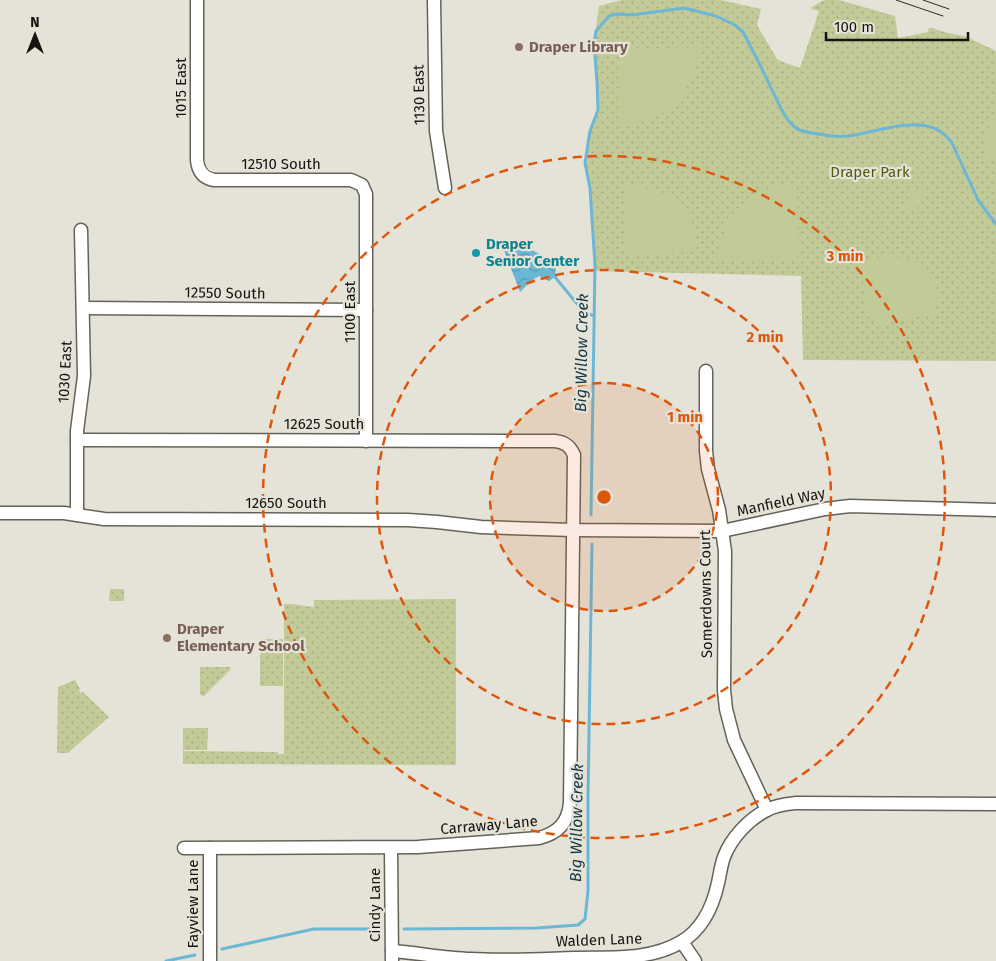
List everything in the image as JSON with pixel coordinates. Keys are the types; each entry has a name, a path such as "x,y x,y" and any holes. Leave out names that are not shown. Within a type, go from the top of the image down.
{"street":[{"name":"1015 East","path":"197,0 197,160 202,174"},
{"name":"1130 East","path":"434,0 436,131 445,188"},
{"name":"12510 South","path":"202,174 214,180 351,180 362,185"},
{"name":"1100 East","path":"362,185 367,199 366,440"},
{"name":"1030 East","path":"77,515 77,440 84,376 81,230"},
{"name":"12550 South","path":"83,308 366,310"},
{"name":"Somerdowns Court","path":"706,371 706,451 724,551 724,690 726,709 734,740 767,810"},
{"name":"12625 South","path":"77,440 555,441 563,442 569,447"},
{"name":"Carraway Lane","path":"184,848 418,847 539,838 551,834 562,826 570,809 574,455 569,447"},
{"name":"Manfield Way","path":"573,530 722,532 825,509 850,506 996,510"},
{"name":"12650 South","path":"0,513 64,513 111,520 408,520 471,526 573,530"},
{"name":"Walden Lane","path":"392,956 474,959 628,957 654,954 682,942 705,920 716,893 724,855 746,825 776,806 796,803 996,804"},
{"name":"Fayview Lane","path":"210,848 210,961"},
{"name":"Cindy Lane","path":"392,848 392,956"},
{"path":"682,942 695,961"}],"green space":[{"name":"Draper Park","path":"622,0 721,0 761,9 757,25 777,59 800,68 819,11 811,9 824,0 839,0 895,16 898,38 928,32 929,28 932,28 965,36 996,51 996,361 803,360 801,276 594,271 590,188 585,163 590,131 598,110 594,43 599,6"},
{"path":"701,47 695,70 685,91 670,109 646,121 622,127 619,49"},
{"path":"989,121 996,121 996,161 984,159"},
{"path":"797,182 798,260 716,260 722,237 732,216 748,198 773,187"},
{"path":"625,186 649,188 675,197 688,213 695,233 697,252 626,254"},
{"path":"914,187 925,193 915,212 904,206"},
{"path":"886,255 911,260 931,272 939,293 934,313 878,325 868,317 861,263"},
{"path":"110,589 124,589 124,601 109,601"},
{"path":"456,599 456,765 183,764 183,751 278,752 278,754 284,754 284,604 314,607 314,600"},
{"path":"260,639 283,639 283,686 260,686"},
{"path":"200,667 230,667 231,669 203,697 200,694"},
{"path":"75,680 80,689 79,691 83,692 109,717 68,753 57,753 58,687"},
{"path":"183,728 208,728 207,750 183,750"}],"water":[{"path":"508,242 512,251 529,250 546,258 556,267 555,277 549,281 539,276 520,292 502,245"}],"waterway":[{"name":"Big Willow Creek","path":"591,515 595,265 590,188 585,163 590,131 598,110 594,43 596,31 609,16 684,8 716,16 735,25 743,32 785,115 796,128 801,130 844,136 903,125 931,127 942,133 952,143 978,200 996,224"},
{"path":"555,277 583,311 594,316"},
{"name":"Big Willow Creek","path":"404,929 537,928 578,925 585,919 588,891 592,544"},
{"name":"Big Willow Creek","path":"222,949 314,929 379,929"},
{"name":"Big Willow Creek","path":"166,961 195,955"}],"tram line":[{"path":"896,0 943,16"},
{"path":"923,0 949,9"}],"place":[{"name":"Draper Library","path":"519,47"},
{"name":"Draper Senior Center","path":"476,253"},
{"name":"Draper Elementary School","path":"167,638"}]}
